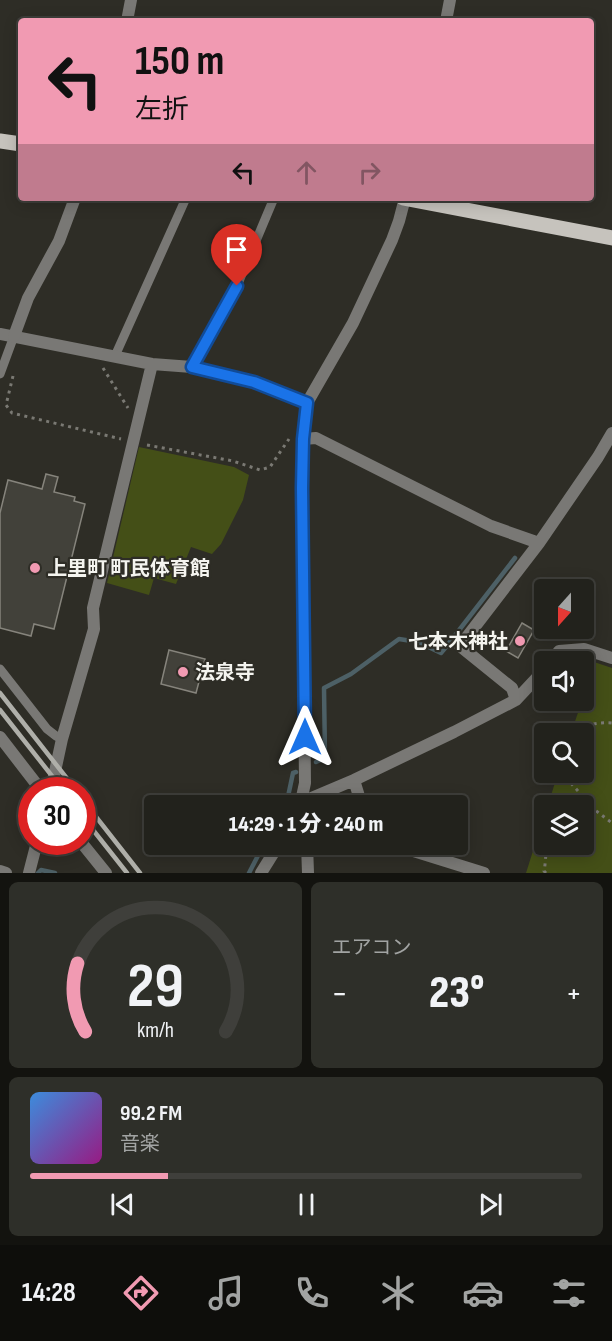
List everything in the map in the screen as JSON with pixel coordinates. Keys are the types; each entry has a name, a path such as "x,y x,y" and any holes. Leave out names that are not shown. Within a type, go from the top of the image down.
{"main road":[{"path":"0,141 18,144"},
{"path":"420,201 612,238"}],"street":[{"path":"127,18 131,0"},
{"path":"447,18 450,0"},
{"path":"14,336 28,298 59,241 74,201"},
{"path":"303,795 302,488 303,439 307,403 353,323 392,240 403,201"},
{"path":"0,334 153,364 192,367 254,382 307,403"},
{"path":"54,777 62,739 94,629 93,608 129,441 153,364"},
{"path":"516,700 512,688 460,646 538,543 598,458 612,433"},
{"path":"303,439 316,438 491,526 538,543"},
{"path":"559,651 584,649 590,651"},
{"path":"594,652 612,658"},
{"path":"322,795 516,700 534,681"},
{"path":"0,737 31,777"},
{"path":"354,780 359,795"},
{"path":"28,873 33,855"},
{"path":"91,855 106,873"},
{"path":"261,873 272,855"},
{"path":"307,855 308,873"},
{"path":"426,855 484,873"},
{"path":"0,872 6,873"}],"lane":[{"path":"115,356 185,201"},
{"path":"192,367 237,286 273,201"},
{"path":"0,374 14,336"},
{"path":"0,669 47,729 62,739"}],"path":[{"path":"101,364 132,415"},
{"path":"14,372 6,405 12,413 129,441 233,461 260,470 270,466 288,438 303,439"},
{"path":"594,723 612,723"},
{"path":"571,783 595,810 612,823"},
{"path":"546,855 544,871 546,873"}],"green space":[{"path":"139,447 234,467 249,475 243,500 221,544 212,554 191,547 176,584 154,578 149,595 107,583"},
{"path":"594,662 612,668 612,873 526,873 534,848 534,855 594,855 594,795 551,795 555,783 594,783 594,723 574,723 579,711 594,711"}],"building":[{"name":"上里町 町民体育館","path":"46,474 58,477 54,492 75,497 74,501 85,504 54,629 34,624 31,636 0,628 0,513 8,480 42,489"},
{"name":"七本木神社","path":"522,623 534,630 518,658 506,651"},
{"name":"法泉寺","path":"169,650 205,659 196,693 161,684"}],"waterway":[{"path":"316,762 325,758 324,688 351,674 399,639 418,642 441,653 515,558"},
{"path":"288,795 293,773 296,772"},
{"path":"249,873 258,855"},
{"path":"38,873 41,870 55,873"}],"railway":[{"path":"0,693 66,777"},
{"path":"0,710 53,777"},
{"path":"96,817 140,873"},
{"path":"96,834 127,873"}],"place":[{"name":"上里町 町民体育館","path":"35,568"},
{"name":"七本木神社","path":"520,641"},
{"name":"法泉寺","path":"183,672"}],"route":[{"path":"237,286 192,367 254,382 307,403 303,439 302,488 305,737"}]}
